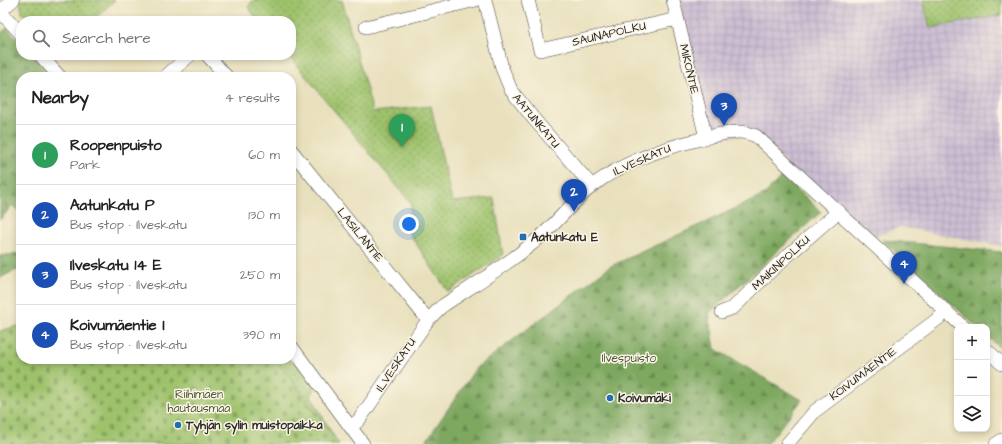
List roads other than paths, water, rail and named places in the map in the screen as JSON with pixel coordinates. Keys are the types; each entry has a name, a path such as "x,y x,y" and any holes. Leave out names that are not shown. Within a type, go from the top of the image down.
{"street":[{"path":"13,0 0,11 16,29"},
{"path":"366,27 476,0"},
{"name":"AATUNKATU","path":"485,0 502,68 511,90 522,105 592,186"},
{"name":"SAUNAPOLKU","path":"528,0 540,50 677,19"},
{"name":"MIKONTIE","path":"674,0 677,19 706,138"},
{"path":"45,60 55,72"},
{"path":"171,72 184,60"},
{"path":"212,60 222,72"},
{"name":"ILVESKATU","path":"351,427 359,420 414,338 428,320 441,307 534,242 592,186 625,166 673,146 740,132 749,133 756,136 960,324"},
{"name":"LASILANTIE","path":"296,156 428,320"},
{"name":"MAIKINPOLKU","path":"722,312 733,308 789,254 838,211"},
{"name":"KOIVUMÄENTIE","path":"787,444 815,411 947,312"},
{"path":"296,353 363,444"},
{"path":"990,353 1002,364"},
{"path":"996,444 1002,440"}],"place":[{"name":"Ilveskatu 14 E","path":"724,126"},
{"name":"Roopenpuisto","path":"402,147"},
{"name":"Aatunkatu P","path":"574,212"},
{"name":"Aatunkatu E","path":"523,237"},
{"name":"Koivumäentie I","path":"904,284"},
{"name":"Koivumäki","path":"610,398"},
{"name":"Tyhjän sylin muistopaikka","path":"178,425"}],"park label":[{"name":"Ilvespuisto","path":"629,358"},
{"name":"Riihimäen hautausmaa","path":"199,401"}]}
